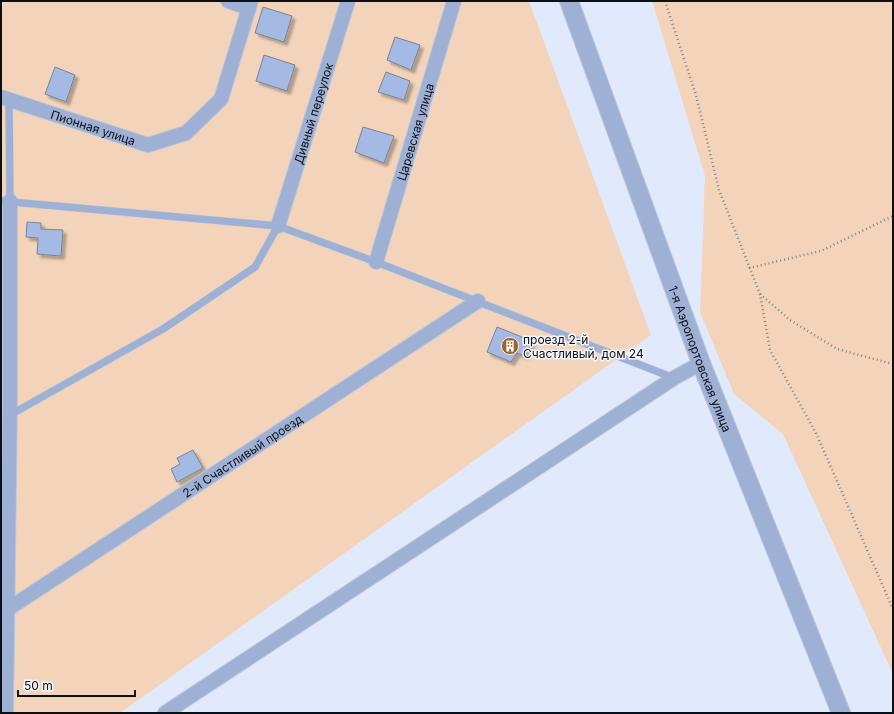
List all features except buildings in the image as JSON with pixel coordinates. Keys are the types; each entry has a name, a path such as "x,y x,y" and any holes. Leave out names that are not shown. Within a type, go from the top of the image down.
{"street":[{"path":"228,1 250,5"},
{"name":"Дивный переулок","path":"278,226 348,1"},
{"name":"Царевская улица","path":"376,262 454,1"},
{"name":"1-я Аэропортовская улица","path":"569,1 701,363 841,713"},
{"name":"Пионная улица","path":"5,98 148,145 186,133 221,99 250,5"},
{"path":"5,201 10,415 6,713"},
{"name":"2-й Счастливый проезд","path":"8,610 478,302"},
{"path":"165,713 674,378 701,363"}],"lane":[{"path":"5,98 5,201 278,226 376,262 674,378"},
{"path":"10,415 164,328 254,267 278,226"}],"path":[{"path":"665,1 696,95 719,190 760,294 770,350 816,433 893,609"},
{"path":"749,268 821,251 893,216"},
{"path":"760,294 790,320 837,349 893,364"}],"shaded area":[{"path":"1,1 529,1 651,335 120,713 1,713"},
{"path":"652,1 893,1 893,674 783,434 734,394 700,312 705,176"}],"place":[{"name":"проезд 2-й Счастливый, дом 24","path":"510,346"}]}
